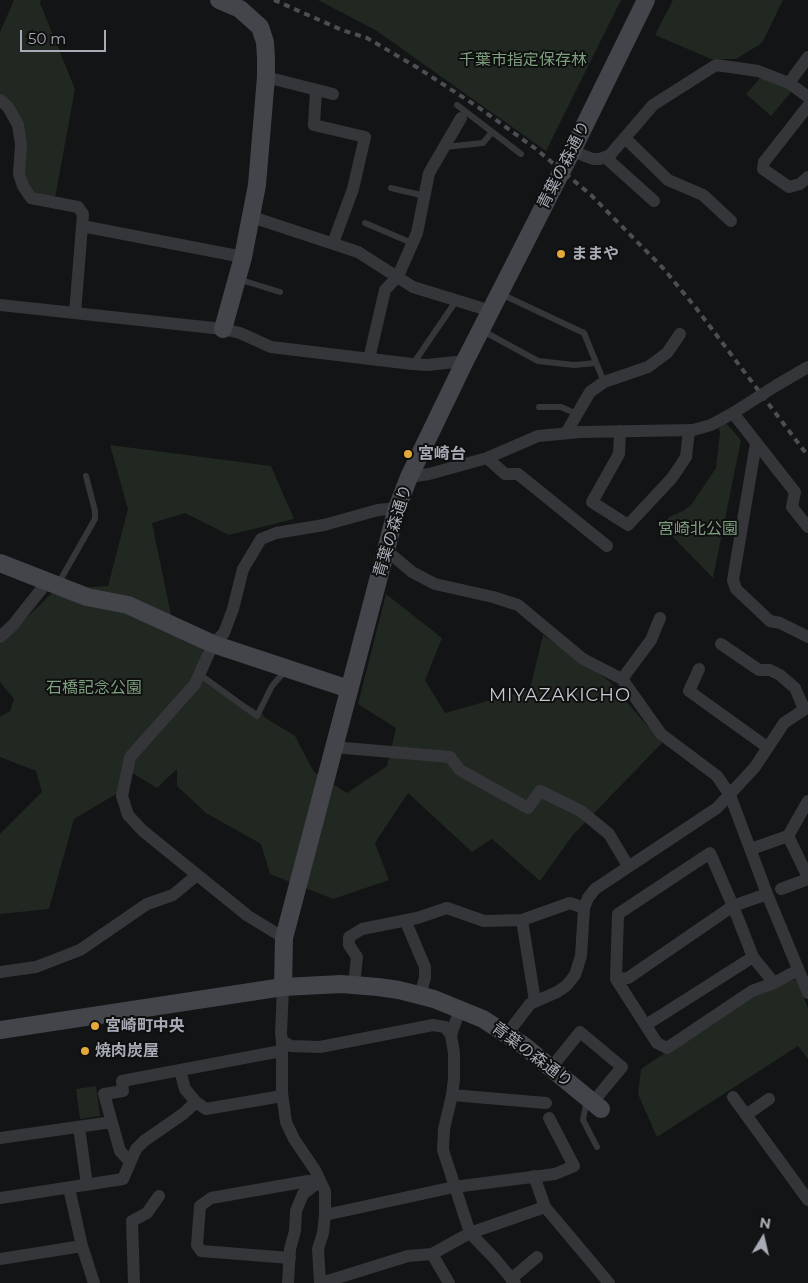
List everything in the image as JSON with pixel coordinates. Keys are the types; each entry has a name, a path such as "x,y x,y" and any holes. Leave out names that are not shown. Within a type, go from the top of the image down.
{"street":[{"path":"219,0 240,9 260,27 264,42 266,77 257,185 252,217 223,329"},
{"name":"青葉の森通り","path":"283,986 284,938 397,508 409,477 465,362 646,0"},
{"path":"789,83 808,57"},
{"path":"572,151 594,159 605,157 615,151 653,105 716,66 758,72 789,83 808,98"},
{"path":"266,77 333,94"},
{"path":"316,90 314,125 365,137 353,189 333,243"},
{"path":"0,100 8,107 18,125 21,144 20,174 23,186 31,198 78,207 84,214 75,313"},
{"path":"808,106 764,162 764,169 789,187 800,184 808,177"},
{"path":"369,358 385,290 398,276 417,233 429,173 461,118"},
{"path":"626,138 668,180 703,195 732,221"},
{"path":"605,157 654,201"},
{"path":"252,217 358,252 413,287 492,311"},
{"path":"82,226 243,256"},
{"path":"0,305 223,329 240,333 271,347 412,364 427,365 465,362"},
{"path":"566,434 590,392 604,382 648,367 667,353 680,334"},
{"path":"409,477 429,474 487,458 538,436 620,431 688,430 711,425 808,367"},
{"path":"733,413 795,492 792,506 808,527"},
{"path":"620,431 619,454 592,502 628,525 672,478 686,456 688,430"},
{"path":"756,443 733,580 736,589 770,622 780,623 808,637"},
{"path":"487,458 505,474 518,474 607,546"},
{"path":"284,938 248,916 143,831 128,815 122,796 130,757 195,684 213,644 224,633 233,609 243,569 262,539 276,533 324,524 378,510 397,508"},
{"path":"386,550 412,572 435,584 493,597 518,605 583,659 622,679 662,734 716,776 730,795 767,894 808,993"},
{"path":"0,563 87,596 128,606 213,644 349,689"},
{"path":"0,637 52,584"},
{"path":"622,679 651,640 660,618"},
{"path":"507,1034 526,1009 535,1001 557,992 566,986 575,975 581,956 584,908 588,898 596,889 716,808 755,767 784,723 806,708 795,688 780,675 770,670 759,670 722,644"},
{"path":"699,669 689,691 767,747"},
{"path":"333,747 450,757 460,770 528,808 540,791 581,811 609,834 628,866"},
{"path":"751,848 788,836 808,800"},
{"path":"781,889 808,878 805,862 788,836"},
{"path":"774,983 753,957 734,906 710,853 618,914 616,980 658,1043 668,1048 752,991 774,983 798,970"},
{"path":"0,972 36,967 80,950 146,904 173,895 197,875"},
{"path":"616,980 628,978 734,906 767,894"},
{"path":"354,985 357,957 348,945 349,937 362,929 405,920 447,908 484,921 522,920 570,903 584,908"},
{"path":"405,920 425,966 425,978 420,995"},
{"path":"522,920 535,1001"},
{"path":"646,1025 753,957"},
{"name":"青葉の森通り","path":"0,1030 283,986 327,984 399,990 460,1008 483,1019 507,1034 552,1068 594,1103"},
{"path":"283,986 281,1034 282,1096 286,1122 294,1139 315,1170 325,1191 325,1215 318,1249 320,1283 408,1256 432,1254 470,1233 545,1207"},
{"path":"451,1035 460,1008"},
{"path":"130,1162 120,1151 104,1094 123,1091 122,1081 180,1070 282,1046 320,1047 433,1025 446,1027 451,1035 454,1053 452,1095 444,1130 443,1150 470,1233 513,1281 537,1257"},
{"path":"552,1068 580,1032 622,1066 594,1103"},
{"path":"180,1070 185,1089 196,1102 206,1109 282,1096"},
{"path":"452,1095 546,1103"},
{"path":"733,1097 808,1200"},
{"path":"746,1115 769,1099"},
{"path":"0,1198 123,1179 136,1149 196,1102"},
{"path":"325,1215 454,1188 554,1174 574,1166 549,1118"},
{"path":"0,1138 112,1122"},
{"path":"79,1127 87,1184"},
{"path":"534,1176 545,1207 609,1283"},
{"path":"290,1258 201,1251 197,1246 200,1206 211,1198 308,1181 320,1181"},
{"path":"288,1283 290,1249 295,1231 296,1210 303,1194 320,1181"},
{"path":"69,1188 82,1246 94,1283"},
{"path":"134,1283 132,1221 146,1212 159,1196"},
{"path":"0,1259 82,1246"},
{"path":"432,1254 449,1283"}],"lane":[{"path":"457,105 521,154"},
{"path":"444,147 483,143 492,132"},
{"path":"391,188 425,196"},
{"path":"365,223 412,243"},
{"path":"237,278 280,292"},
{"path":"500,294 584,333 604,382"},
{"path":"412,364 456,301"},
{"path":"481,330 538,361 574,365 596,363"},
{"path":"539,407 561,407 577,414"},
{"path":"52,584 95,519 96,511 86,476"},
{"path":"199,674 257,716 272,686 288,669"},
{"path":"594,1103 583,1120 597,1147"}],"green space":[{"path":"14,0 41,0 40,3 75,89 55,198 39,195 31,190 26,183 13,105 0,93 0,32"},
{"name":"千葉市指定保存林","path":"318,0 621,0 546,151 377,31"},
{"path":"673,0 783,0 762,43 736,59 711,59 655,35"},
{"path":"762,76 793,90 771,116 746,94"},
{"name":"宮崎北公園","path":"726,423 741,440 713,578 663,527 669,517 691,505 716,468 720,432 718,426"},
{"name":"石橋記念公園","path":"110,445 271,466 294,519 229,535 185,513 152,523 171,615 203,650 200,679 262,713 264,717 295,736 314,772 347,793 387,766 396,728 358,704 386,594 442,638 425,680 445,713 530,689 543,635 609,681 662,743 573,835 540,881 492,839 472,852 408,793 375,843 389,880 333,899 270,874 261,844 206,813 177,786 177,769 157,788 124,768 118,793 74,819 49,909 0,914 0,834 42,792 36,771 0,757 0,717 10,711 14,699 0,682 0,644 56,589 108,586 128,509"},
{"path":"796,979 808,1008 808,1059 798,1046 657,1137 638,1094 641,1069 750,996"},
{"path":"96,1086 100,1116 80,1119 76,1089"}],"railway":[{"path":"274,0 342,30 367,38 418,68 478,107 536,149 591,195 663,268 696,308 808,456"}],"place":[{"name":"ままや","path":"561,254"},
{"name":"宮崎台","path":"408,454"},
{"name":"宮崎町中央","path":"95,1026"},
{"name":"焼肉炭屋","path":"85,1051"}],"district":[{"name":"MIYAZAKICHO","path":"560,696"}]}
